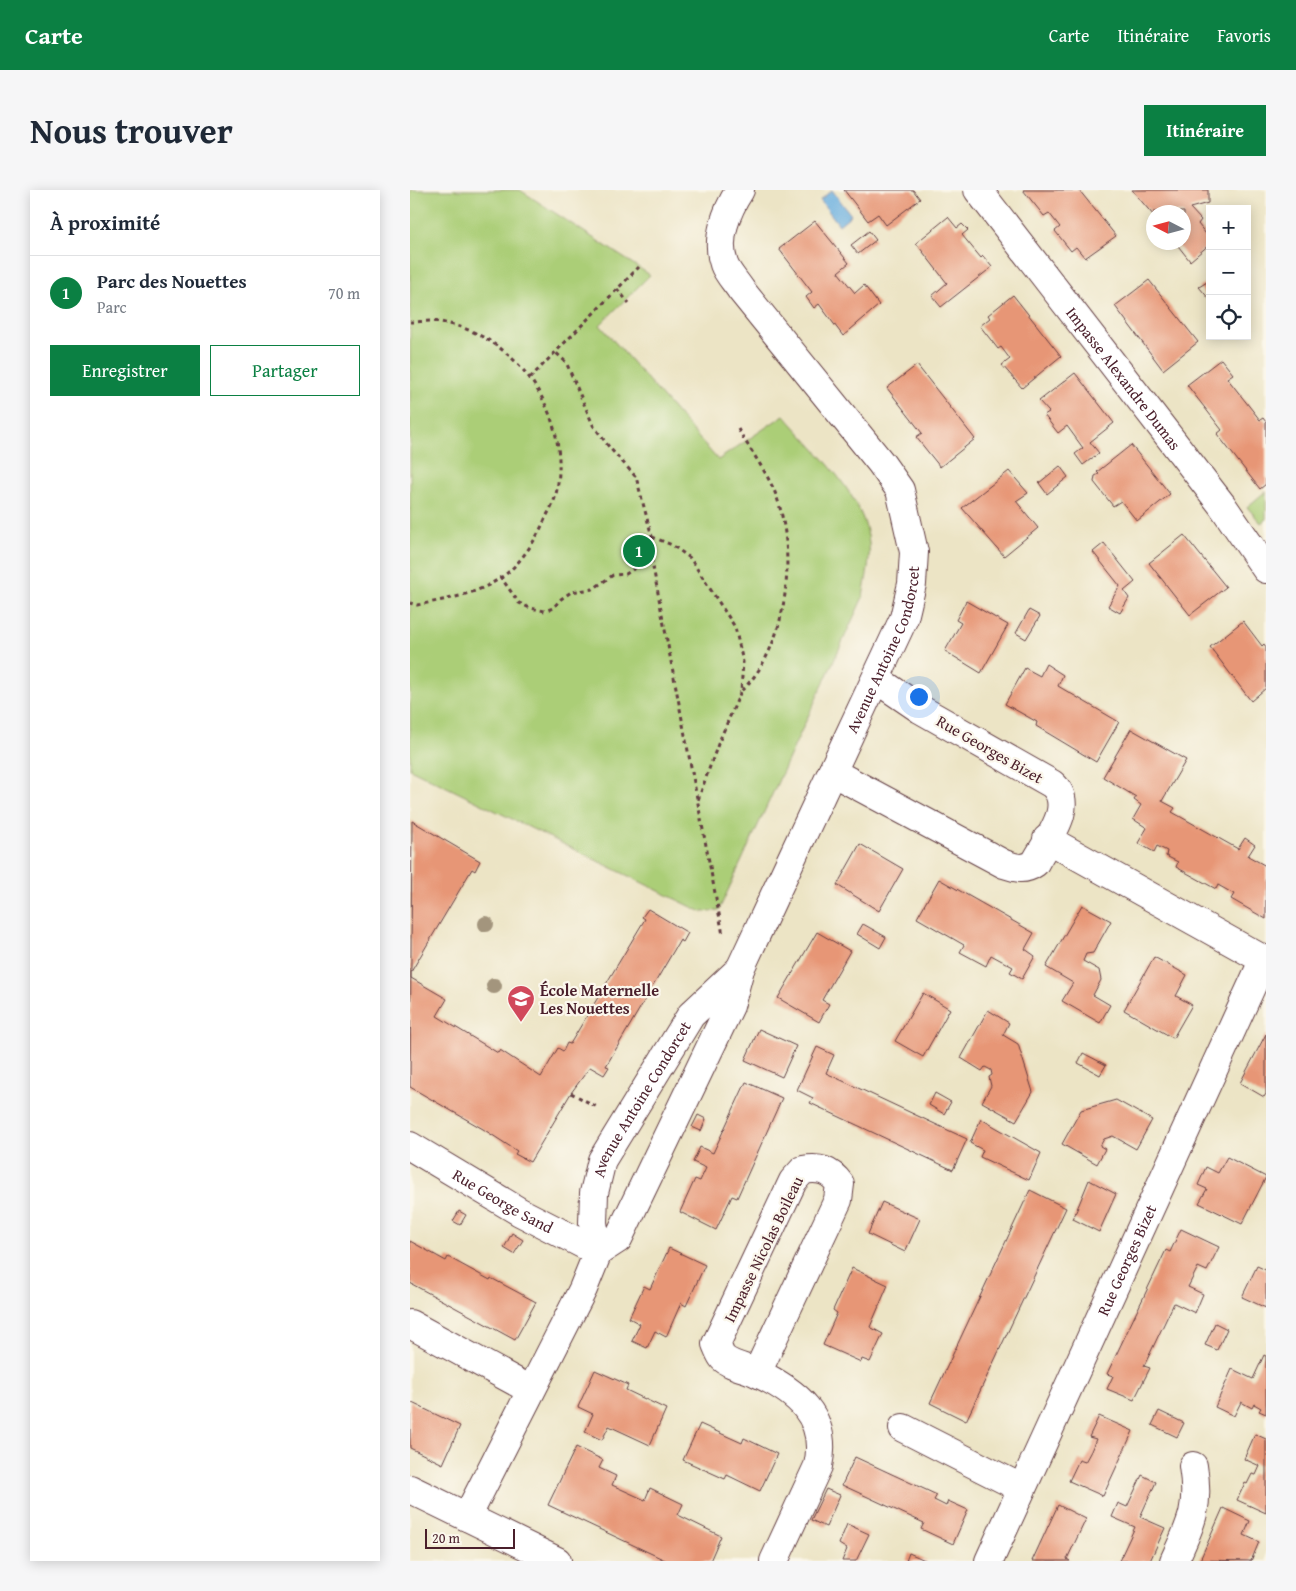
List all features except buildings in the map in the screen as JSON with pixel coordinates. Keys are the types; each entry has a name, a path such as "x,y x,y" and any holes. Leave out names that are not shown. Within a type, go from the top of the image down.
{"street":[{"name":"Avenue Antoine Condorcet","path":"740,190 729,206 722,231 724,263 741,290 881,463 900,490 914,552 912,584 904,618 740,969 730,1006 618,1240 598,1252 593,1223 594,1193 602,1160 691,1015 740,969"},
{"name":"Impasse Alexandre Dumas","path":"978,190 1222,505 1266,569"},
{"name":"Rue Georges Bizet","path":"832,772 1004,864 1018,869 1028,868 1035,863 1063,807 1060,791 920,709 876,679"},
{"name":"Rue Georges Bizet","path":"989,1561 1265,960 1047,839"},
{"name":"Rue George Sand","path":"410,1146 520,1212 598,1252"},
{"name":"Impasse Nicolas Boileau","path":"757,1373 838,1200 840,1184 833,1174 817,1168 803,1170 793,1182 716,1344 723,1359 757,1373 786,1389 809,1411 820,1431 822,1448 818,1466 774,1561"},
{"path":"467,1517 583,1289 598,1252"},
{"path":"410,1324 531,1390"},
{"path":"903,1428 1021,1488"},
{"path":"1174,1561 1193,1520 1198,1491 1193,1466"},
{"path":"410,1489 547,1559"}],"path":[{"path":"530,378 639,267"},
{"path":"617,289 629,303"},
{"path":"410,322 440,322 484,336 520,364 546,403 558,448 556,495 537,538 506,574 464,597 417,605 410,603"},
{"path":"556,352 566,362 593,425 636,478 652,536 650,551 725,943"},
{"path":"738,429 776,494 786,533 787,584 779,627 764,660 749,684 741,691"},
{"path":"652,536 672,545 690,558 735,627 743,662 741,691 718,744 698,800"},
{"path":"500,576 519,603 530,608 545,611 553,608 561,598 571,592 593,589 613,576 626,574 635,568 643,555 650,551"},
{"path":"571,1093 599,1108"}],"green space":[{"path":"410,190 520,190 650,275 600,325 718,460 784,415 834,471 856,503 863,519 868,536 869,551 863,597 719,910 702,912 410,769"},
{"path":"1266,491 1266,519 1261,523 1247,507"}],"water":[{"path":"832,190 851,215 839,225 820,200"}],"place":[{"name":"Parc des Nouettes","path":"639,551"},
{"name":"École Maternelle Les Nouettes","path":"521,1023"}]}
